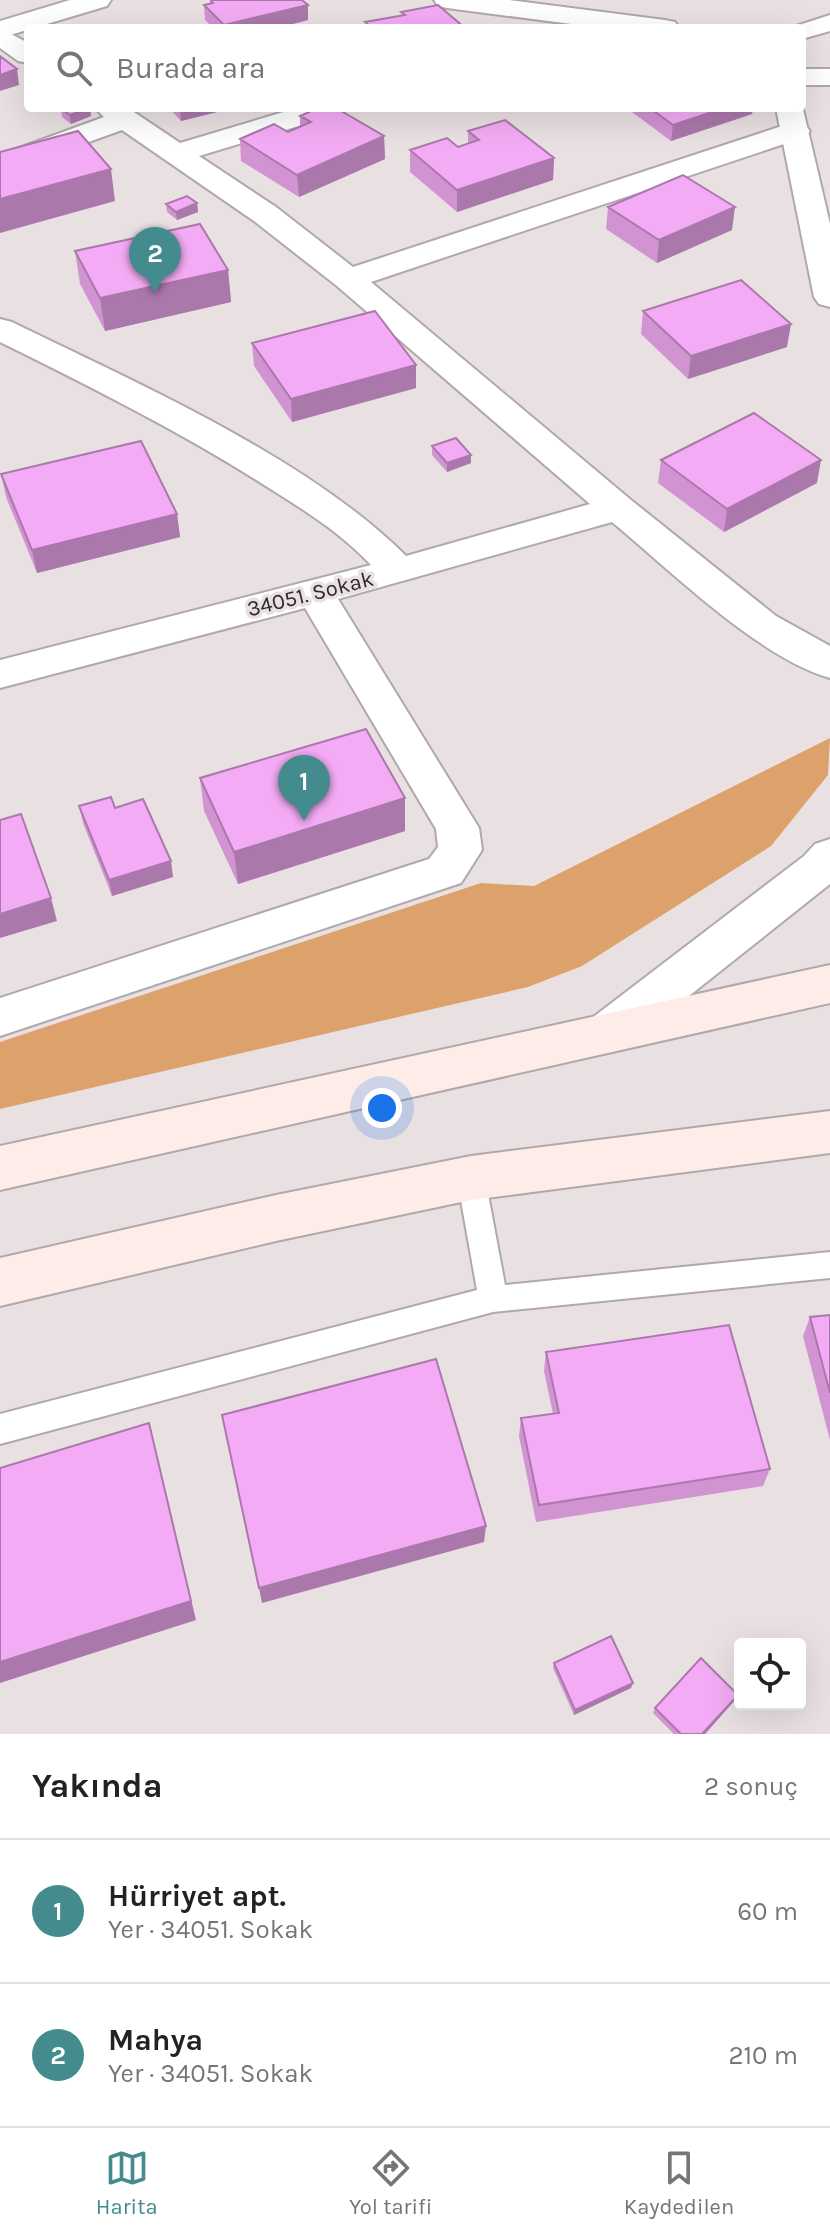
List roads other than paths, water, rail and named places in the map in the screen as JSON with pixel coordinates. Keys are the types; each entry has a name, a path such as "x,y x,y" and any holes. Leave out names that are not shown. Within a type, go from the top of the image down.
{"main road":[{"path":"0,1168 830,984"},
{"path":"0,1282 276,1218 471,1178 830,1132"}],"street":[{"path":"0,30 98,0"},
{"path":"447,0 597,24"},
{"path":"806,31 830,23"},
{"path":"806,33 830,37"},
{"path":"0,36 24,52"},
{"path":"806,77 830,77"},
{"path":"178,153 315,112"},
{"path":"0,165 117,114 265,214 348,279 618,508 762,625 830,664"},
{"path":"348,279 792,119 830,297"},
{"path":"0,329 151,403 262,469 352,526 399,571"},
{"name":"34051. Sokak","path":"0,674 399,571 618,508"},
{"path":"0,1017 445,871 453,861 460,850 457,828 314,591"},
{"path":"609,1032 820,868 830,856"}],"lane":[{"path":"471,1178 493,1299"},
{"path":"0,1429 493,1299 830,1265"}],"place":[{"name":"Mahya","path":"155,293"},
{"name":"Hürriyet apt.","path":"304,821"}]}
